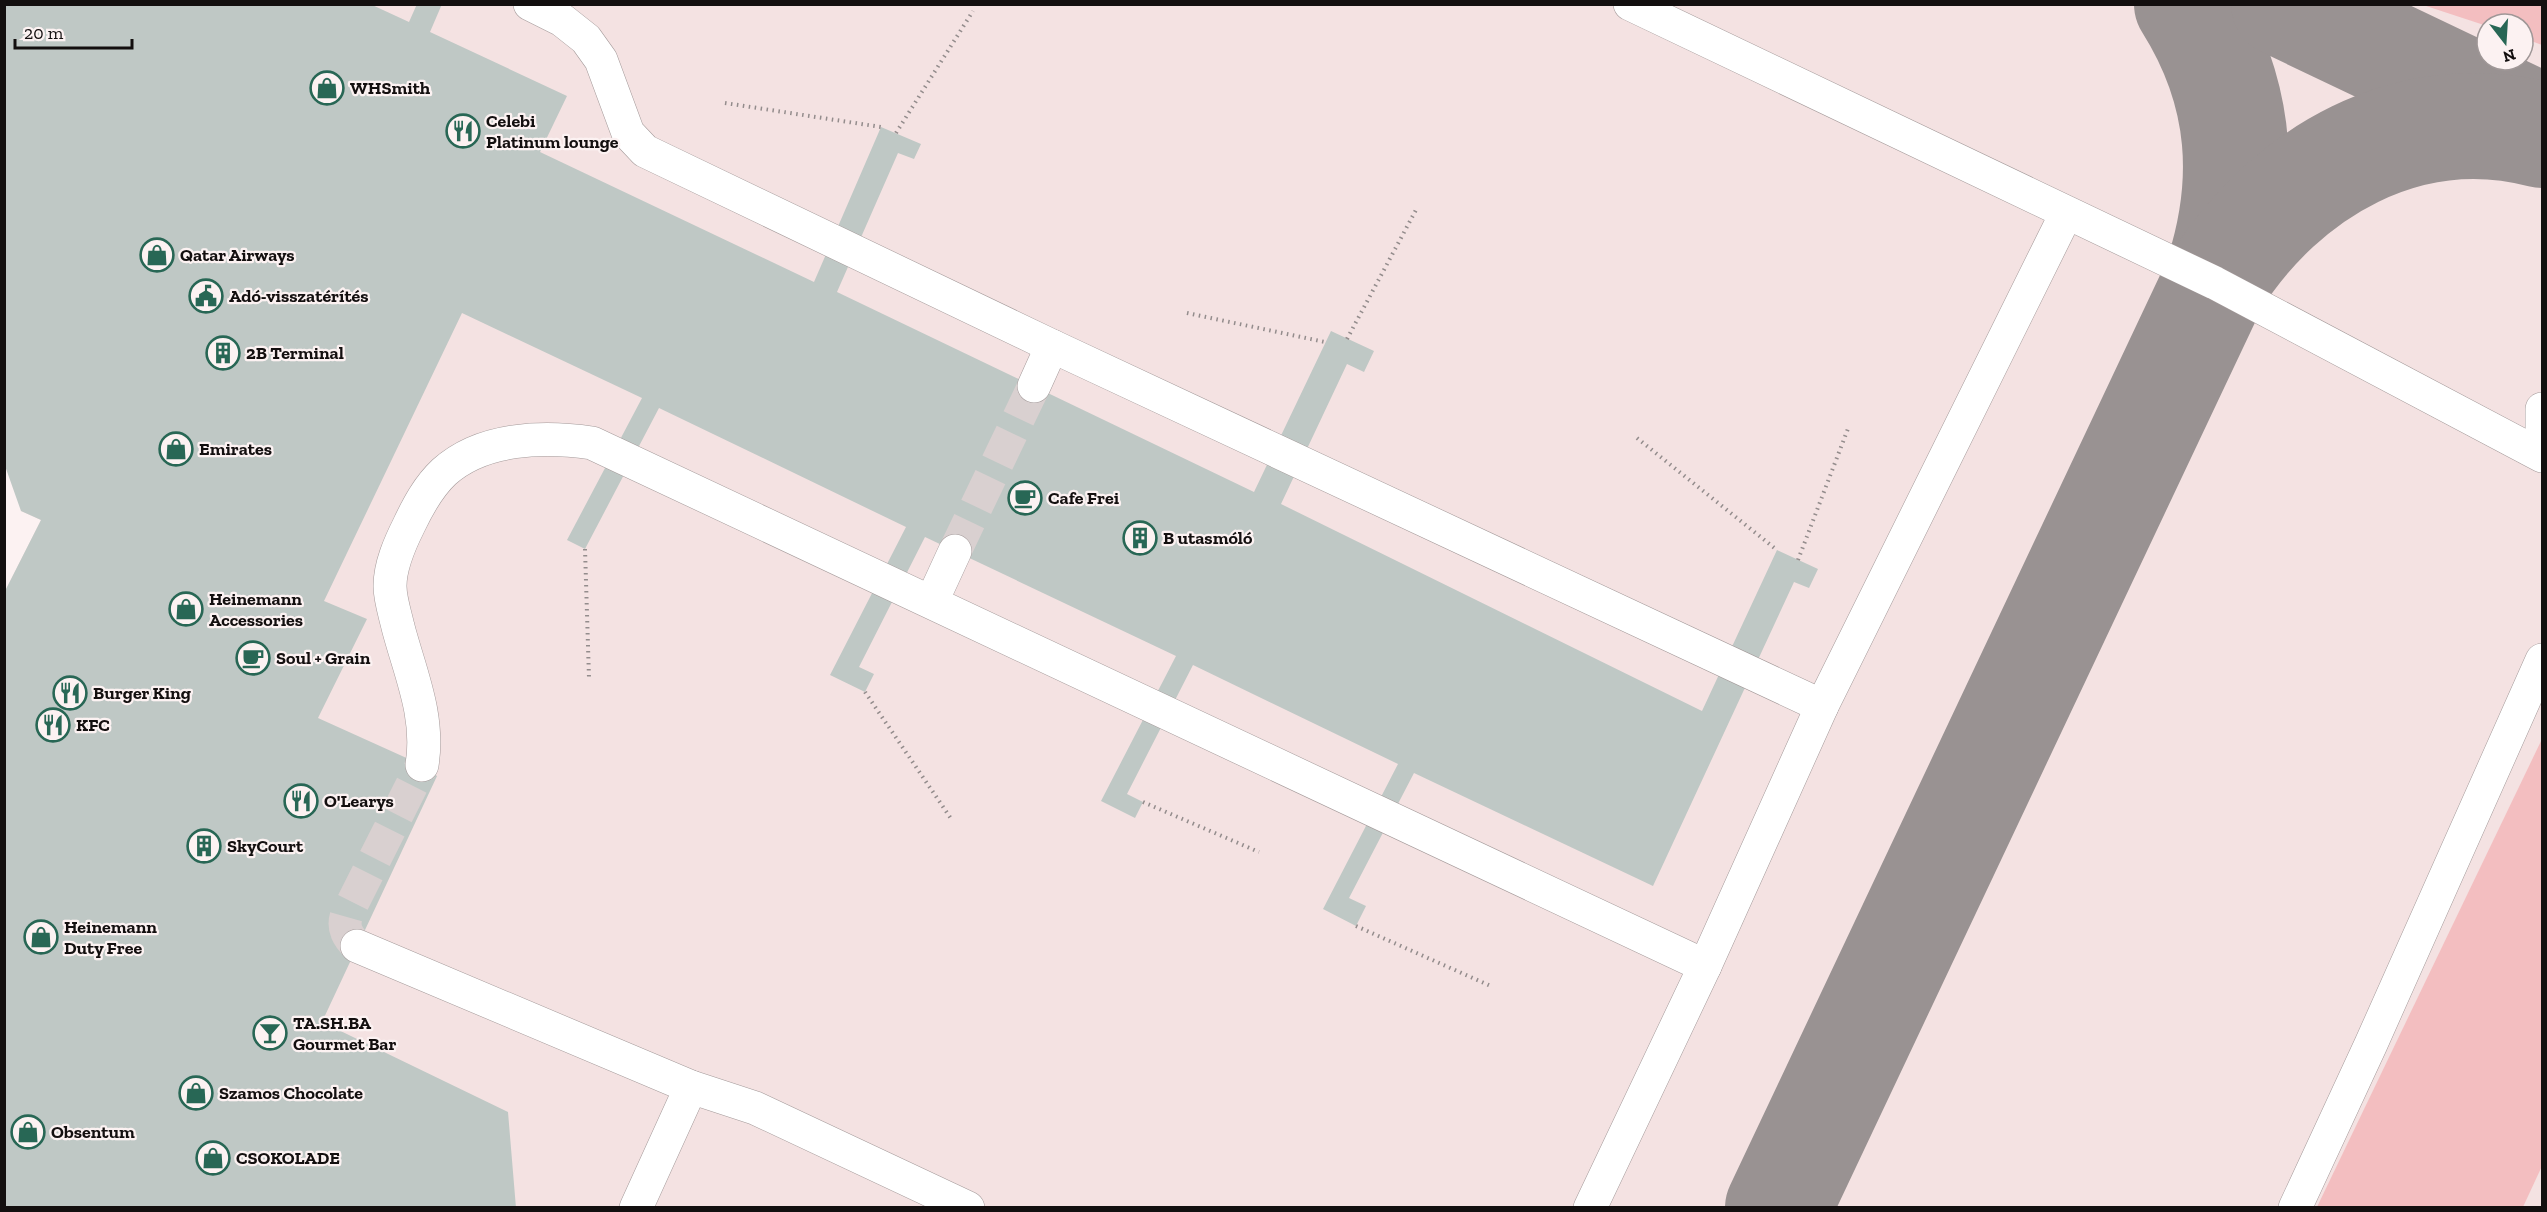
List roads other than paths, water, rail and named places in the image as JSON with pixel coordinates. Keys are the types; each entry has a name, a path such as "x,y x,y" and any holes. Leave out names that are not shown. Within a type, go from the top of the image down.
{"lane":[{"path":"530,4 562,20 586,39 601,60 628,133 645,151 1052,346 1822,706"},
{"path":"1630,4 2215,284 2542,456"},
{"path":"1590,1208 1705,966 1822,706 2066,214"},
{"path":"1034,386 1052,346"},
{"path":"2542,409 2542,431"},
{"path":"422,765 426,742 423,716 393,609 390,586 400,543 423,498 445,472 473,455 501,444 561,438 592,443 1705,966"},
{"path":"932,601 956,551"},
{"path":"2295,1208 2371,1044 2542,660"},
{"path":"357,946 691,1087 754,1108 968,1208"},
{"path":"636,1208 691,1087"}],"tunnel":[{"path":"955,551 1034,386"},
{"path":"357,946 346,931 347,914 422,765"}],"place":[{"name":"WHSmith","path":"327,88"},
{"name":"Celebi Platinum lounge","path":"463,131"},
{"name":"Qatar Airways","path":"157,255"},
{"name":"Adó-visszatérítés","path":"206,296"},
{"name":"2B Terminal","path":"223,353"},
{"name":"Emirates","path":"176,449"},
{"name":"Cafe Frei","path":"1025,498"},
{"name":"B utasmóló","path":"1140,538"},
{"name":"Heinemann Accessories","path":"186,609"},
{"name":"Soul + Grain","path":"253,658"},
{"name":"Burger King","path":"70,693"},
{"name":"KFC","path":"53,725"},
{"name":"O'Learys","path":"301,801"},
{"name":"SkyCourt","path":"204,846"},
{"name":"Heinemann Duty Free","path":"41,937"},
{"name":"TA.SH.BA Gourmet Bar","path":"270,1033"},
{"name":"Szamos Chocolate","path":"196,1093"},
{"name":"Obsentum","path":"28,1132"},
{"name":"CSOKOLADE","path":"213,1158"}]}
